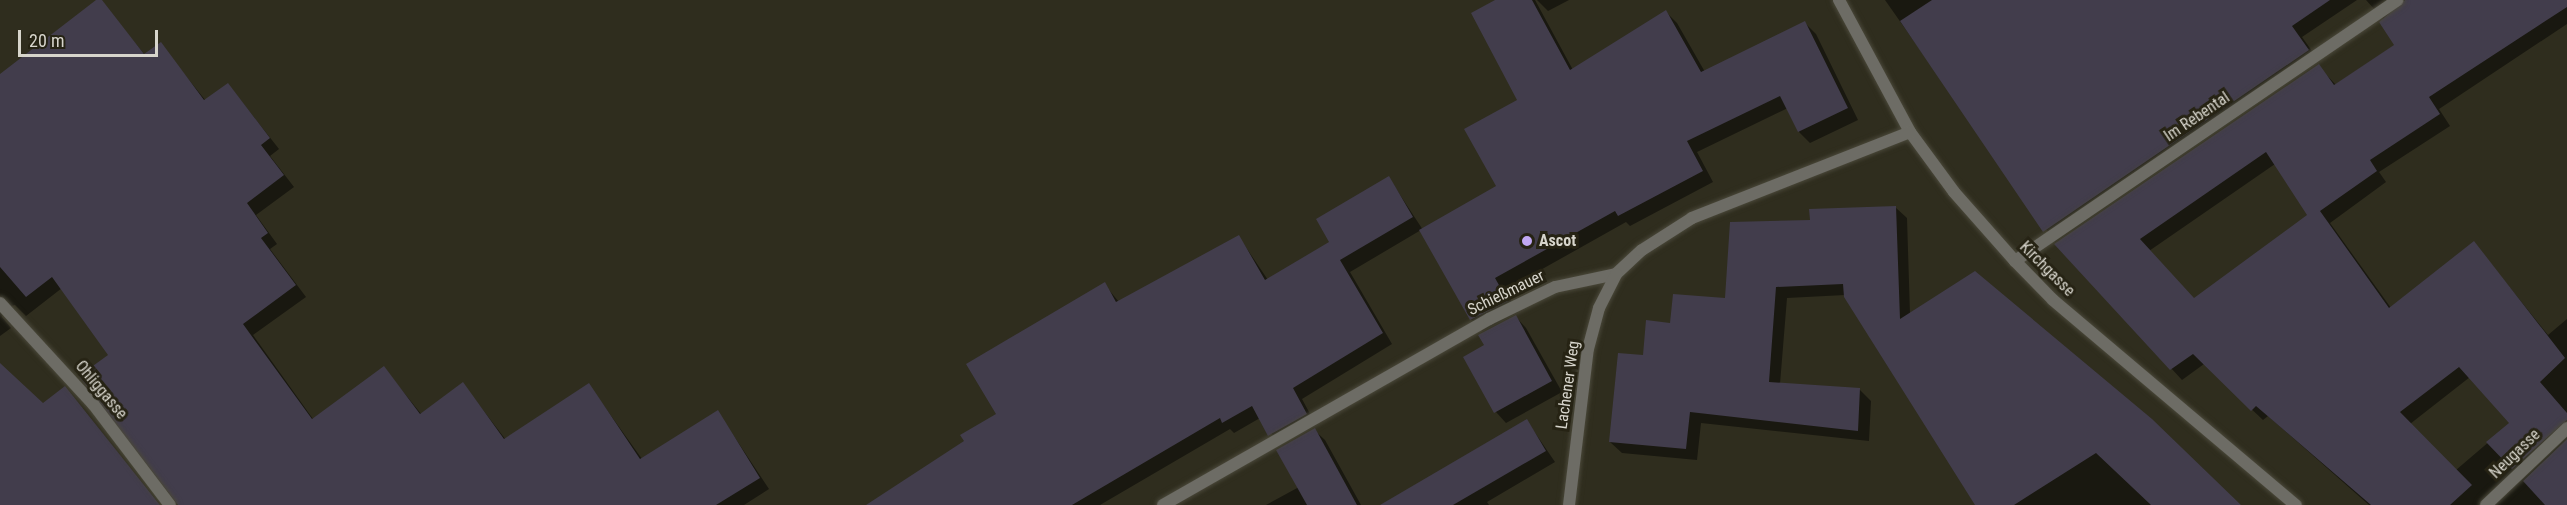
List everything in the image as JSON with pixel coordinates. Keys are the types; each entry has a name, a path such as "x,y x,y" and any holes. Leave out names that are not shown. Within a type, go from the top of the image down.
{"street":[{"name":"Kirchgasse","path":"1839,0 1910,132 1954,192 2015,261 2053,300 2296,505"},
{"name":"Im Rebental","path":"2015,261 2397,0"},
{"path":"1616,274 1642,250 1692,218 1910,132"},
{"name":"Schießmauer","path":"1163,505 1489,319 1555,287 1616,274"},
{"name":"Lachener Weg","path":"1569,505 1588,349 1599,308 1616,274"},
{"name":"Ohliggasse","path":"0,303 93,404 170,505"},
{"name":"Neugasse","path":"2486,505 2567,428"}],"building":[{"path":"96,0 102,0 144,54 161,42 204,100 228,83 270,138 261,145 284,175 247,203 268,233 261,238 296,285 243,324 312,419 384,366 420,414 463,382 504,439 589,383 640,459 718,410 760,478 716,505 178,505 79,376 108,355 52,277 26,297 0,267 0,74"},
{"path":"1495,0 1532,0 1570,70 1666,10 1701,72 1805,21 1848,108 1798,132 1780,96 1687,141 1703,171 1618,216 1615,211 1495,278 1508,301 1470,320 1419,230 1496,186 1464,129 1517,100 1471,13"},
{"path":"1932,0 2330,0 2292,26 2309,50 2043,232 1900,21"},
{"path":"2405,0 2567,0 2567,7 2429,97 2440,114 2370,160 2377,171 2320,211 2389,308 2474,241 2565,358 2540,382 2567,413 2567,420 2512,469 2486,442 2509,423 2459,367 2400,412 2472,485 2450,505 2371,505 2256,406 2251,411 2193,354 2170,370 2054,244 2319,64 2334,85 2394,45 2379,22","holes":["2266,152 2307,215 2194,298 2140,239"]},
{"path":"1389,176 1413,217 1340,260 1383,333 1293,388 1307,414 1268,436 1252,406 1222,423 1220,418 1072,505 866,505 964,441 960,435 996,414 966,364 1105,282 1116,302 1239,235 1265,280 1329,242 1316,219"},
{"path":"1896,206 1900,319 1975,271 2152,419 2241,505 2151,505 2096,453 2014,505 1975,505 1844,297 1843,284 1776,287 1769,382 1860,388 1858,431 1690,412 1686,449 1609,442 1618,353 1643,355 1646,320 1670,323 1673,294 1725,298 1730,222 1810,220 1809,209"},
{"path":"1516,315 1552,381 1494,413 1463,357 1484,345 1478,335"},
{"path":"0,363 43,403 65,386 160,505 0,505"},
{"path":"1527,419 1546,451 1453,505 1380,505"},
{"path":"1315,428 1357,505 1307,505 1276,450"},
{"path":"2567,439 2567,505 2545,505 2523,481"}],"place":[{"name":"Ascot","path":"1527,241"}]}
